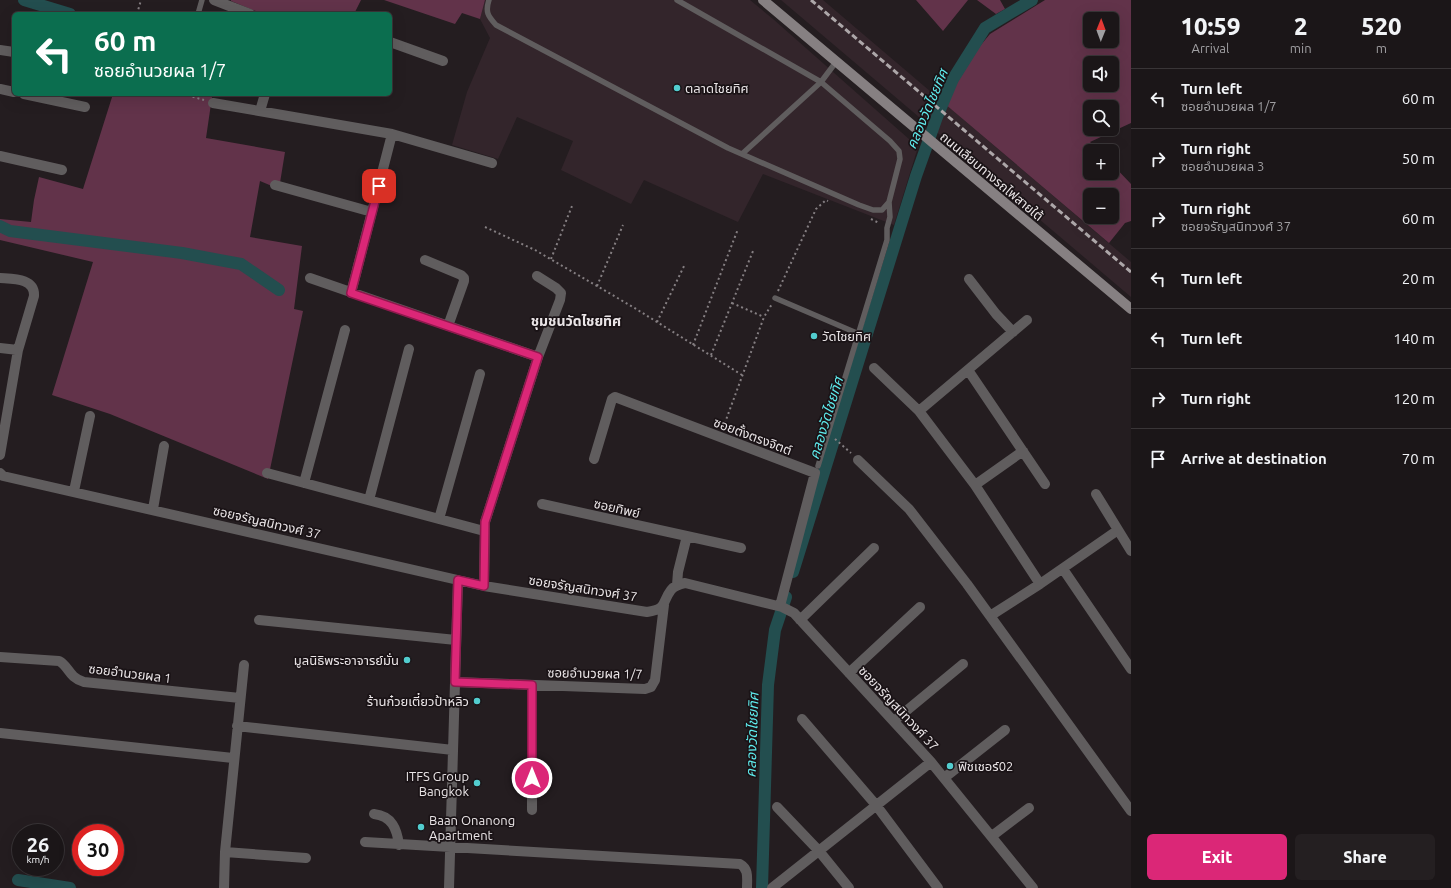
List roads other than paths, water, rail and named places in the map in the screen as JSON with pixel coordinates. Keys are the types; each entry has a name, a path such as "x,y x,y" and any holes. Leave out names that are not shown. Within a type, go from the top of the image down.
{"main road":[{"name":"ถนนเลียบทางรถไฟสายใต้","path":"763,0 1131,309"}],"street":[{"path":"214,0 245,12"},
{"path":"392,43 443,61"},
{"path":"0,50 12,52"},
{"path":"0,89 12,92"},
{"path":"33,96 85,107"},
{"path":"260,111 264,96"},
{"path":"213,103 392,134 492,163"},
{"path":"351,293 392,134"},
{"path":"0,156 62,170"},
{"path":"275,185 372,212"},
{"path":"425,260 461,275 464,278 464,282 448,326"},
{"path":"484,586 485,522 538,357 560,300 561,293 537,276"},
{"path":"0,278 24,281 32,285 34,290 34,296 18,350 0,454"},
{"path":"310,278 538,357"},
{"path":"969,279 996,314 1013,332"},
{"path":"919,411 1027,320"},
{"path":"304,483 345,330"},
{"path":"0,348 18,350"},
{"path":"369,500 409,348"},
{"path":"874,368 919,411 975,485 1040,584"},
{"path":"968,370 1045,484"},
{"path":"439,519 480,374"},
{"name":"ซอยตั้งตรงจิตต์","path":"594,459 612,399 615,397 815,473 781,607"},
{"path":"74,491 90,416"},
{"path":"153,509 164,446"},
{"path":"975,485 1023,451"},
{"path":"858,460 909,509 990,616 1131,810"},
{"name":"ซอยจรัญสนิทวงศ์ 37","path":"0,473 4,476 484,586 647,612 656,611 664,605"},
{"path":"267,473 484,531"},
{"path":"1096,494 1131,551"},
{"name":"ซอยทิพย์","path":"542,504 741,548"},
{"path":"990,616 1063,569 1118,530"},
{"path":"664,605 671,590 677,585 678,572 687,536"},
{"path":"797,617 874,548"},
{"path":"1063,569 1131,669"},
{"path":"449,888 458,580"},
{"name":"ซอยจรัญสนิทวงศ์ 37","path":"677,585 685,583 781,607 797,617 931,762 1033,888"},
{"name":"ซอยอำนวยผล 1/7","path":"455,682 645,689 651,687 655,680 664,605"},
{"path":"849,673 920,607"},
{"path":"259,620 456,640"},
{"name":"ซอยอำนวยผล 1","path":"0,657 59,661 73,676 84,682 240,698"},
{"path":"894,721 963,664"},
{"path":"224,888 225,852 233,758 244,665"},
{"path":"532,685 532,810"},
{"path":"802,719 876,805 938,888"},
{"path":"237,726 453,750"},
{"path":"944,778 1005,730"},
{"path":"0,733 233,758"},
{"path":"772,888 931,762"},
{"path":"777,807 819,851 849,888"},
{"path":"992,836 1029,808"},
{"path":"374,814 385,816 390,821 397,833 399,845"},
{"path":"365,842 740,864 744,866 748,873 747,888"},
{"path":"225,852 306,858"}],"lane":[{"path":"199,12 202,0"},
{"path":"489,0 487,6 489,17 496,25 742,154 866,208 882,210 889,202"},
{"path":"677,0 821,82 890,141 898,151 900,159 889,202 890,217 887,228 888,240 818,466"},
{"path":"742,154 821,82 836,62"},
{"path":"775,298 859,334"}],"waterway":[{"path":"24,0 63,12"},
{"name":"คลองวัดไชยทิศ","path":"793,572 916,176 937,117 953,79 985,28 1032,0"},
{"path":"0,226 10,231 182,253 241,264 279,290"},
{"name":"คลองวัดไชยทิศ","path":"762,888 768,685 775,630 786,597"},
{"name":"คลองวัดไชยทิศ","path":"18,880 70,888"}],"railway":[{"path":"811,0 1131,272"}],"place":[{"name":"ตลาดไชยทิศ","path":"677,88"},
{"name":"วัดไชยทิศ","path":"814,336"},
{"name":"มูลนิธิพระอาจารย์มั่น","path":"407,660"},
{"name":"ร้านก๋วยเตี๋ยวป้าหลิว","path":"477,701"},
{"name":"ฟิชเชอร์02","path":"950,766"},
{"name":"ITFS Group Bangkok","path":"477,783"},
{"name":"Baan Onanong Apartment","path":"421,827"}],"district":[{"name":"ชุมชนวัดไชยทิศ","path":"576,321"}]}
